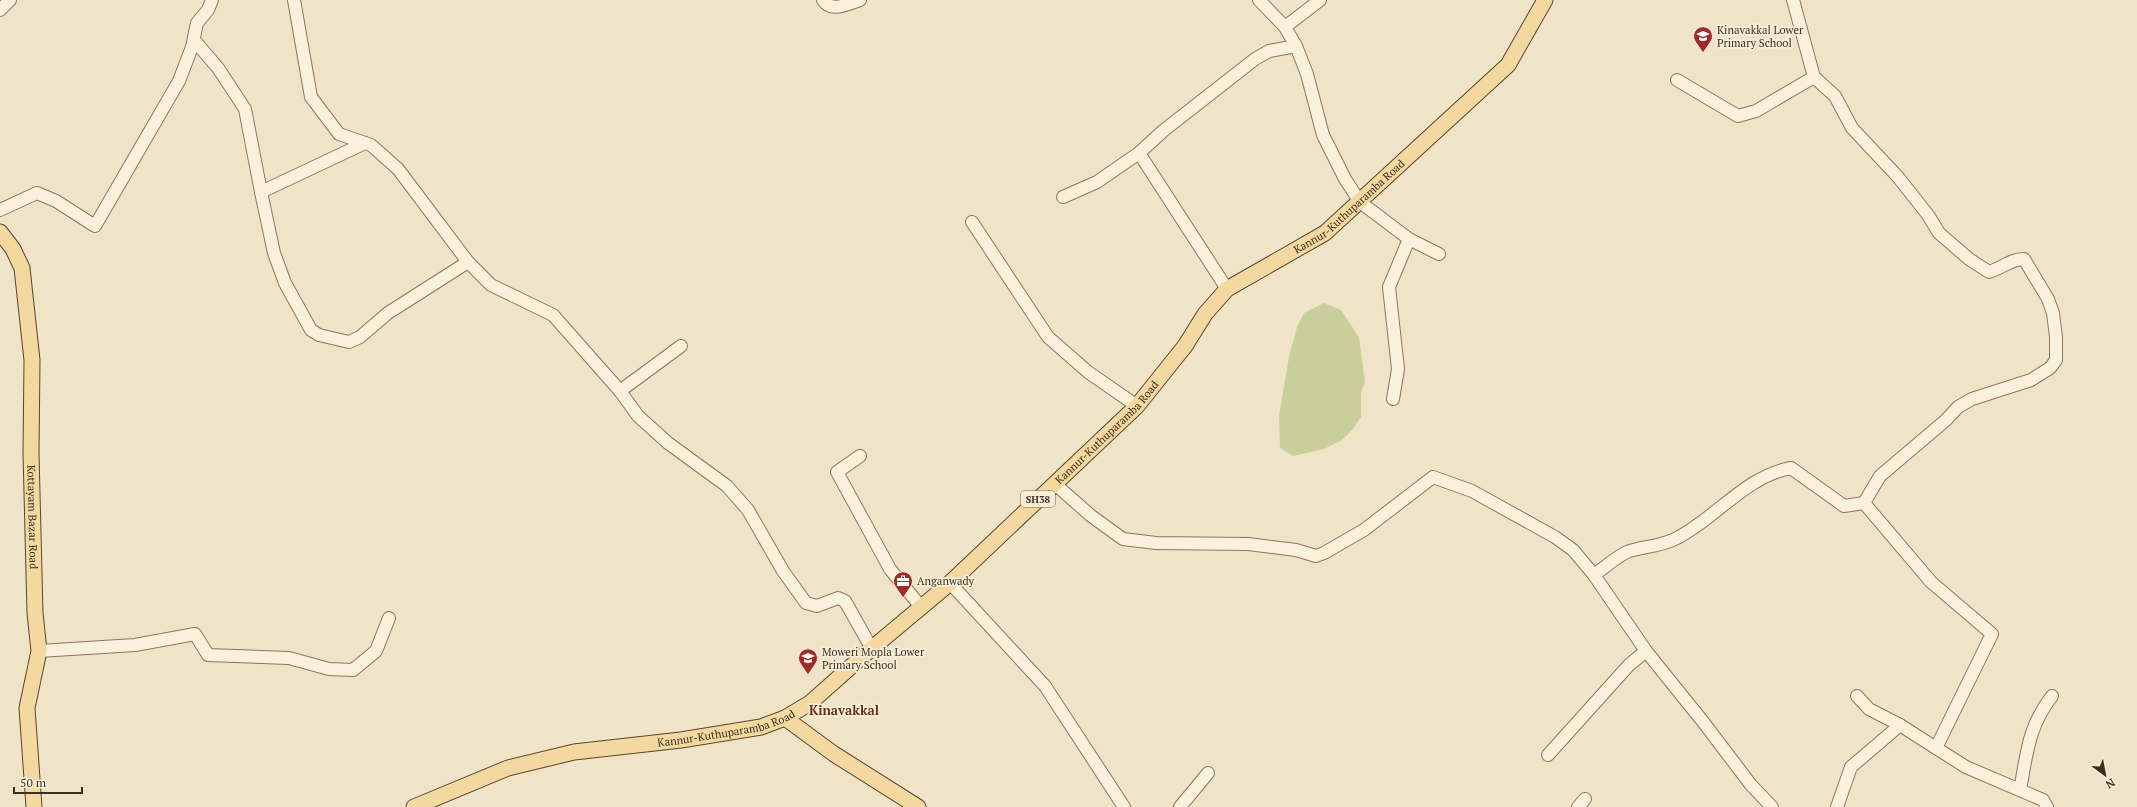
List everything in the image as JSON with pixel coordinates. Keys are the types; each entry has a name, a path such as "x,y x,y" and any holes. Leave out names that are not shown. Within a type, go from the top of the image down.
{"main road":[{"name":"Kannur-Kuthuparamba Road","path":"414,807 508,768 574,752 681,740 761,727 785,718 810,703 872,648 950,583 1137,406 1184,346 1205,314 1227,289 1325,233 1508,65 1545,0"},
{"name":"Kottayam Bazar Road","path":"0,232 13,249 22,268 32,360 31,453 35,605 39,651 27,708 34,807"},
{"path":"785,718 834,754 918,807"}],"street":[{"path":"0,10 10,0"},
{"path":"0,210 37,193 56,201 95,226 179,81 194,40 197,23 208,10 212,0"},
{"path":"294,0 311,97 339,134 370,145 398,169 468,262 491,285 553,315 620,391 638,416 668,443 727,486 748,510 783,571 806,603 817,606 838,598 845,601 872,648"},
{"path":"822,0 825,4 833,7 842,6 860,0"},
{"path":"1259,0 1285,27 1296,46 1307,74 1322,135 1344,179 1360,202 1409,239 1440,254"},
{"path":"1285,27 1320,0"},
{"path":"1793,0 1814,77 1835,96 1852,128 1898,177 1928,215 1939,233 1969,259 1989,272 1999,269 2015,259 2024,259 2048,299 2053,314 2056,337 2056,360 2050,368 2031,380 1972,399 1958,407 1946,420 1880,476 1864,503"},
{"path":"194,40 218,68 245,109 274,253 285,283 311,330 319,335 350,342 360,337 388,313 468,262"},
{"path":"1063,197 1097,182 1139,153 1164,131 1255,59 1269,52 1296,46"},
{"path":"1677,80 1738,116 1756,111 1814,77"},
{"path":"261,192 365,143"},
{"path":"1139,153 1227,289"},
{"path":"972,222 1048,337 1088,372 1137,406"},
{"path":"1393,399 1398,369 1389,287 1409,239"},
{"path":"620,391 681,346"},
{"path":"860,456 837,472 890,569 921,608"},
{"path":"1594,575 1627,552 1658,546 1677,538 1752,484 1774,471 1790,468 1844,506 1864,503"},
{"path":"1055,484 1090,515 1123,539 1156,543 1248,544 1296,550 1316,556 1364,530 1433,477 1472,491 1555,537 1573,550 1594,575 1646,651 1704,723 1751,785 1772,807"},
{"path":"1864,503 1931,582 1992,634 1936,748"},
{"path":"950,583 1045,686 1124,807"},
{"path":"39,651 135,645 195,634 208,655 289,658 329,668 353,670 376,651 389,618"},
{"path":"1548,755 1629,665 1646,651"},
{"path":"1857,696 1869,709 1900,725 1966,767 2043,800 2047,807"},
{"path":"2020,790 2032,729 2042,709 2052,696"},
{"path":"1837,807 1851,767 1900,725"},
{"path":"1180,807 1208,773"}],"green space":[{"path":"1324,303 1341,310 1359,337 1365,382 1361,393 1361,417 1353,429 1342,440 1324,449 1293,456 1280,448 1279,416 1289,357 1297,327 1304,313"}],"place":[{"name":"Kinavakkal Lower Primary School","path":"1703,53"},
{"name":"Anganwady","path":"903,598"},
{"name":"Moweri Mopla Lower Primary School","path":"808,675"}],"district":[{"name":"Kinavakkal","path":"844,710"}]}
